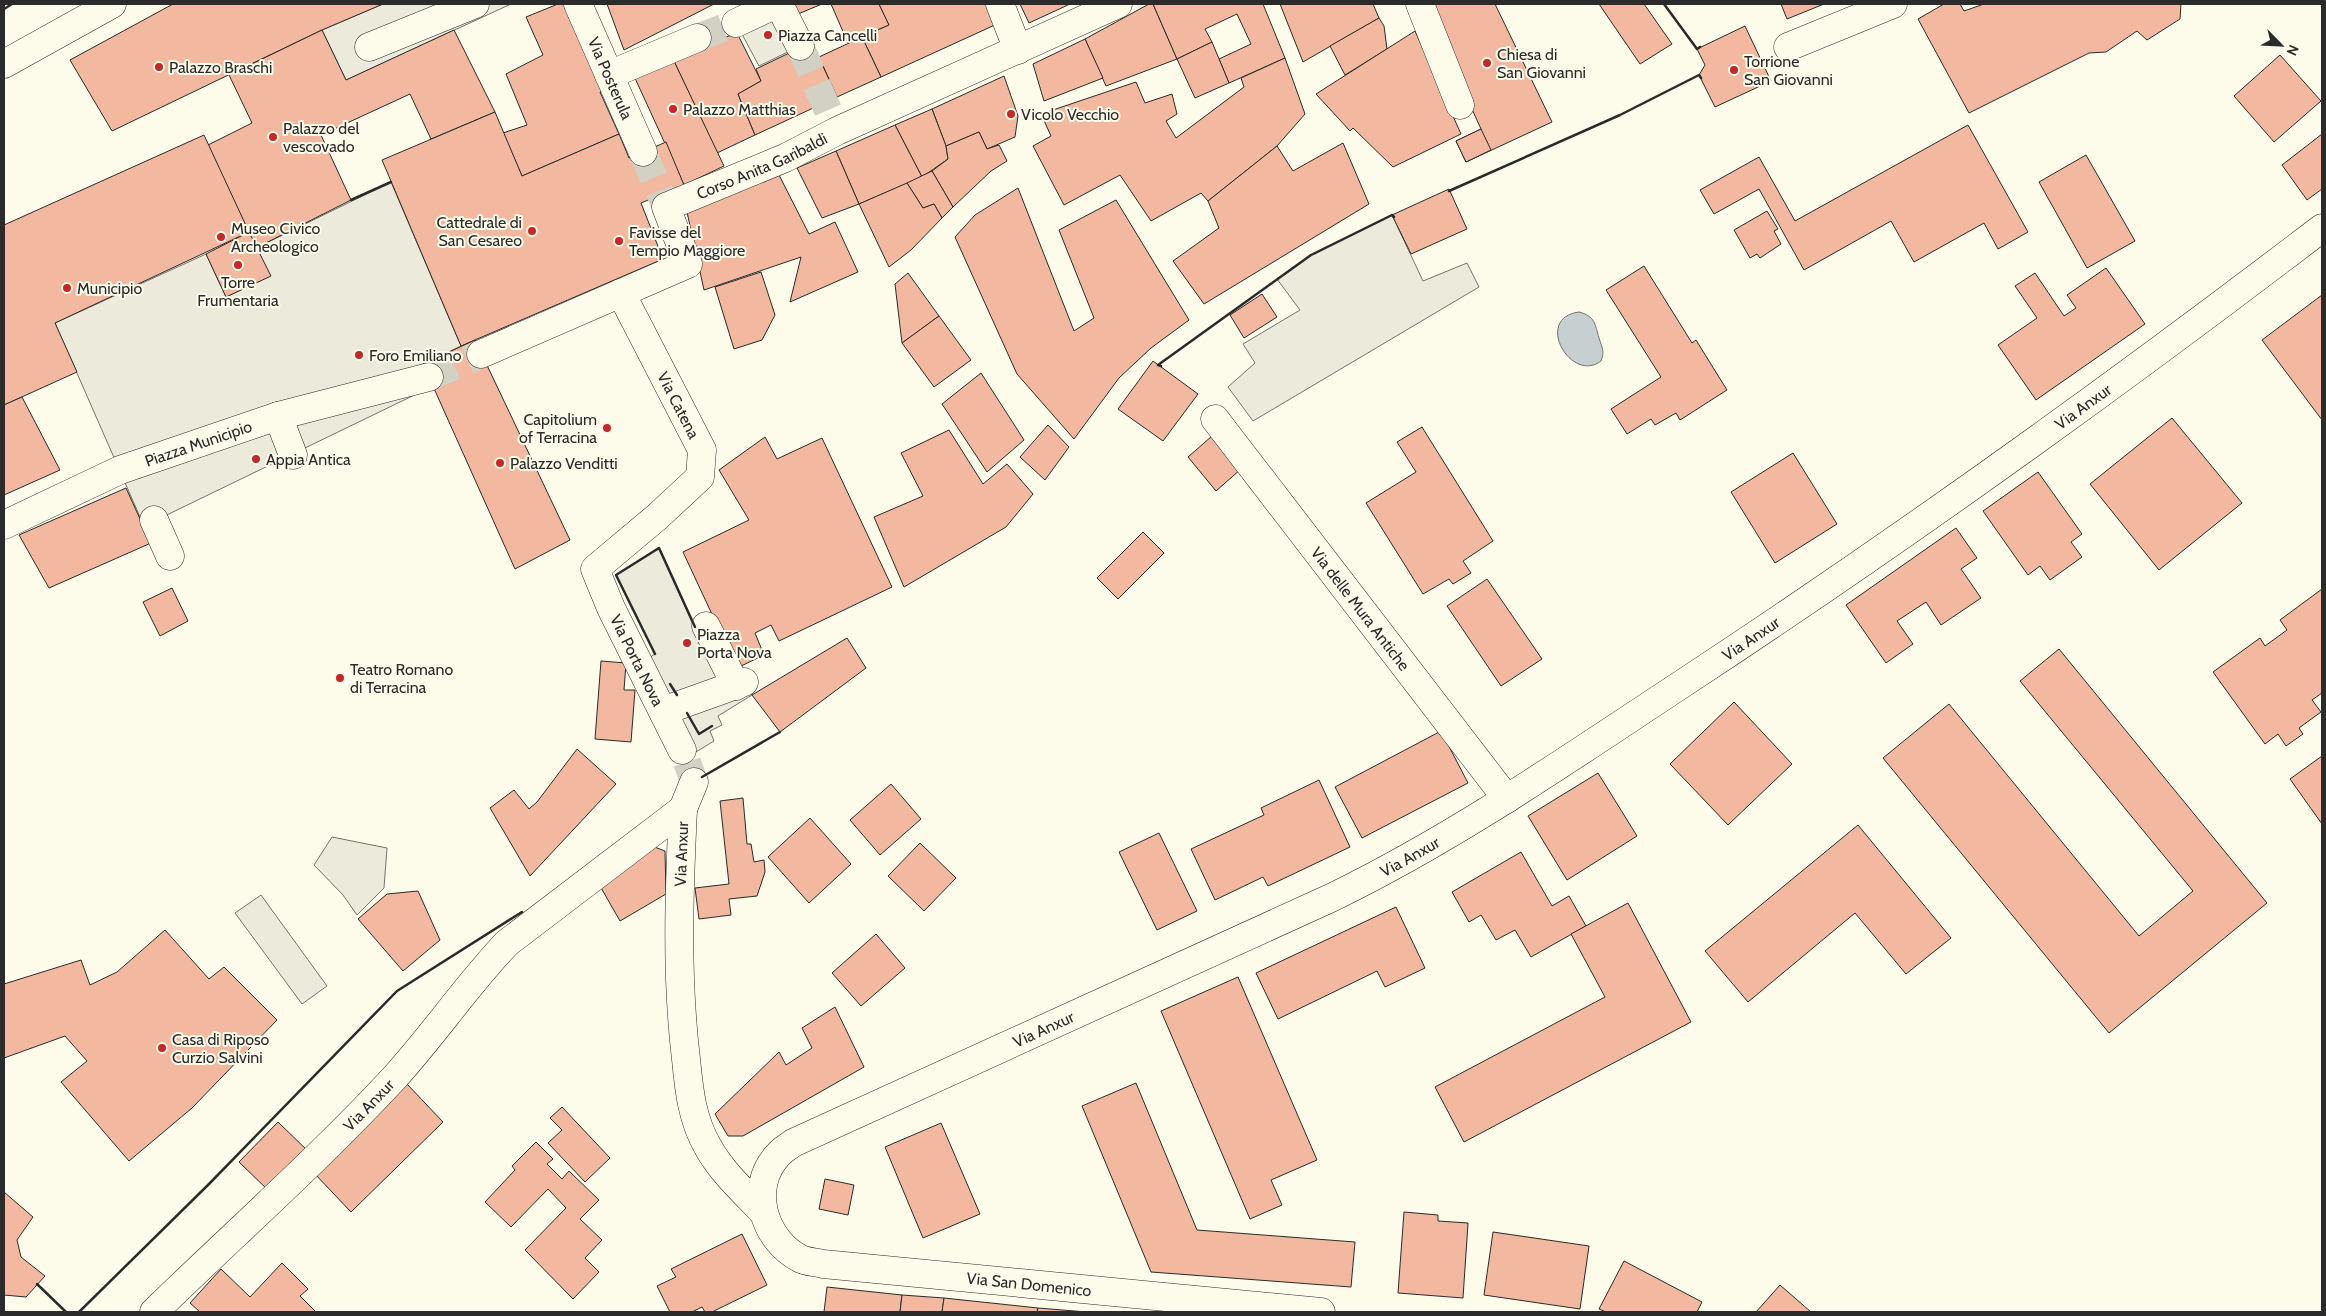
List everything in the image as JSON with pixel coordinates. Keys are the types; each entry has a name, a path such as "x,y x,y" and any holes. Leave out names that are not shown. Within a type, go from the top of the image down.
{"street":[{"path":"4,64 112,4"},
{"path":"369,47 475,4"},
{"name":"Via Posterula","path":"578,4 643,152"},
{"path":"736,23 777,4 800,46"},
{"path":"1000,4 1018,50"},
{"name":"Corso Anita Garibaldi","path":"482,354 688,264 666,207 785,158 837,131 1118,4"},
{"path":"1420,4 1460,105"},
{"path":"1788,47 1891,4"},
{"path":"609,75 697,38"},
{"name":"Via Anxur","path":"762,1211 762,1190 768,1170 778,1155 793,1143 1333,897 1418,853 1507,799 1720,659 1887,545 2132,371 2322,228"},
{"name":"Via Catena","path":"594,569 657,517 700,477 702,450 621,293"},
{"name":"Piazza Municipio","path":"4,525 120,470 278,416 429,377"},
{"path":"278,416 293,455"},
{"name":"Via delle Mura Antiche","path":"1215,419 1507,799"},
{"path":"154,520 170,556"},
{"name":"Via Porta Nova","path":"594,569 687,763 682,809"},
{"path":"663,711 740,684 706,626"},
{"name":"Via Anxur","path":"682,809 678,936 683,1037 692,1107 704,1140 716,1161 762,1211"},
{"name":"Via Anxur","path":"154,1312 363,1110 416,1052 483,969 507,943 682,809"},
{"name":"Via San Domenico","path":"762,1211 770,1232 784,1248 802,1260 823,1264 1322,1312"}],"shaded area":[{"path":"383,4 511,4 346,80 322,30"},
{"name":"Piazza Cancelli","path":"776,4 800,46 759,66 736,23"},
{"path":"391,182 461,346 423,364 433,386 144,526 55,323 206,254 226,297 270,276 256,248"},
{"path":"1392,215 1423,281 1467,263 1479,287 1253,421 1228,387 1255,363 1243,344 1300,310 1277,279 1311,255"},
{"path":"1579,312 1594,321 1603,350 1601,361 1590,366 1578,364 1569,357 1562,347 1558,336 1559,325 1566,317"},
{"name":"Piazza Porta Nova","path":"659,548 696,631 744,682 752,695 718,716 722,725 710,731 714,741 686,758 633,668 655,654 616,575"},
{"path":"332,837 387,848 384,888 357,915 343,895 314,865"},
{"path":"261,895 327,986 302,1004 235,913"}],"building":[{"name":"Palazzo Braschi","path":"173,4 383,4 322,30 112,131 70,60"},
{"path":"558,4 568,4 609,89 600,92 619,134 522,176 503,133 527,125 506,74 543,55 526,17"},
{"path":"607,4 714,4 624,50"},
{"path":"794,4 822,4 798,14"},
{"path":"831,4 879,4 889,25 848,43"},
{"path":"879,4 988,4 997,24 881,77 862,37 889,25"},
{"path":"1020,4 1070,4 1029,23"},
{"path":"1149,4 1153,4 1177,59 1106,86 1085,39"},
{"path":"1153,4 1263,4 1285,58 1229,83 1219,59 1251,44 1237,14 1205,29 1212,42 1177,59"},
{"path":"1280,4 1373,4 1379,18 1303,62"},
{"name":"Chiesa di San Giovanni","path":"1424,4 1495,4 1552,122 1466,162 1456,141 1481,129"},
{"path":"1599,4 1644,4 1672,44 1640,64"},
{"path":"1781,4 1824,4 1787,19"},
{"path":"1944,4 1960,4 1964,11 1984,4 2181,4 2180,19 2147,40 2137,31 2106,52 2089,53 1969,113 1918,19"},
{"path":"1379,18 1384,26 1387,49 1345,75 1330,46"},
{"name":"Torrione San Giovanni","path":"1745,26 1771,81 1715,107 1699,75 1705,65 1697,49"},
{"name":"Palazzo del vescovado","path":"322,30 346,80 454,30 495,112 431,139 410,94 321,135 351,200 256,248 208,145 252,123 229,75"},
{"path":"1415,31 1461,134 1393,167 1353,128 1350,131 1316,94"},
{"path":"737,33 761,81 738,94 755,135 717,153 672,57"},
{"path":"862,37 881,77 837,97 819,57"},
{"path":"1085,39 1103,78 1044,101 1033,64"},
{"path":"812,42 837,97 755,135 738,94 761,81 756,69"},
{"path":"1212,42 1229,83 1195,98 1177,59"},
{"path":"2280,55 2321,101 2274,142 2234,96"},
{"name":"Palazzo Matthias","path":"672,57 724,166 684,185 634,76"},
{"path":"1285,58 1305,114 1277,146 1208,201 1201,193 1151,221 1120,175 1064,205 1033,146 1051,136 1041,114 1136,82 1145,103 1172,94 1177,114 1166,121 1176,138 1244,87 1241,78"},
{"path":"1004,76 1018,116 1015,137 987,149 979,132 946,146 932,109"},
{"path":"932,109 946,146 948,159 922,177 895,125"},
{"name":"Cattedrale di San Cesareo","path":"495,112 522,176 619,134 629,158 666,142 684,185 641,203 663,259 461,346 382,160"},
{"path":"895,125 922,177 859,204 836,151"},
{"path":"1968,125 2028,232 1998,249 1984,223 1914,262 1891,221 1804,270 1759,189 1714,214 1700,190 1759,157 1795,221"},
{"path":"1481,129 1491,150 1466,162 1456,141"},
{"path":"979,132 987,149 999,145 1007,161 991,171 953,207 932,171 948,159 946,146"},
{"path":"2322,134 2322,189 2307,200 2282,165"},
{"name":"Municipio","path":"204,135 249,232 55,323 77,372 4,405 4,225"},
{"path":"1343,143 1369,204 1204,304 1173,261 1219,228 1208,201 1277,146 1293,171"},
{"path":"836,151 859,204 822,218 797,168"},
{"path":"2086,155 2135,241 2087,268 2039,182"},
{"path":"777,171 809,234 835,222 858,272 790,302 801,257 704,290 687,212"},
{"path":"932,171 953,207 942,218 934,204 923,208 907,183"},
{"path":"907,183 923,208 934,204 942,218 911,250 889,267 859,204"},
{"path":"1018,188 1074,331 1094,318 1059,230 1116,200 1189,320 1151,348 1119,378 1074,439 1017,374 955,237 975,215"},
{"path":"1449,189 1467,229 1411,254 1392,215"},
{"path":"1767,211 1778,229 1774,231 1781,244 1760,258 1757,254 1750,258 1734,230"},
{"name":"Torre Frumentaria","path":"249,232 271,276 226,297 206,254"},
{"path":"1644,266 1692,343 1696,340 1727,390 1680,420 1676,413 1655,425 1651,419 1627,434 1611,409 1661,377 1606,290"},
{"path":"2106,268 2145,324 2036,400 1998,345 2037,318 2015,286 2035,273 2064,316 2076,308 2067,295"},
{"path":"761,272 775,315 762,340 734,349 715,287"},
{"path":"908,273 939,316 902,343 895,284"},
{"path":"1262,294 1277,317 1244,338 1230,315"},
{"path":"2322,295 2322,420 2262,340"},
{"path":"939,316 971,360 934,387 902,343"},
{"name":"Palazzo Venditti","path":"475,340 570,540 515,569 423,364"},
{"path":"1153,361 1198,394 1163,441 1118,409"},
{"path":"981,373 1024,440 987,472 942,404"},
{"path":"22,397 60,470 4,495 4,405"},
{"path":"2172,418 2242,503 2159,570 2090,484"},
{"path":"1048,425 1069,447 1045,480 1020,457"},
{"path":"1422,427 1493,541 1463,561 1471,573 1453,584 1449,579 1423,594 1366,503 1416,472 1397,442"},
{"path":"949,430 983,484 1007,464 1033,494 1006,527 904,587 874,517 923,496 901,453"},
{"path":"1212,436 1241,469 1216,491 1188,457"},
{"path":"765,437 777,459 822,438 892,587 779,641 771,625 755,633 764,655 737,668 683,552 749,520 719,470"},
{"path":"1793,453 1837,524 1775,563 1731,492"},
{"path":"2038,472 2082,534 2071,542 2082,557 2050,580 2040,566 2028,575 1983,511"},
{"path":"126,488 151,543 49,588 19,535"},
{"path":"1956,528 1977,558 1961,569 1981,598 1941,625 1926,602 1897,621 1913,644 1886,663 1846,605"},
{"path":"1143,532 1164,553 1118,599 1097,578"},
{"path":"1487,579 1542,659 1501,686 1447,606"},
{"path":"172,588 188,621 160,636 143,602"},
{"path":"2322,589 2322,693 2312,700 2321,712 2299,728 2303,734 2286,746 2278,734 2265,744 2213,672 2260,638 2265,646 2287,630 2280,620"},
{"path":"847,638 866,668 780,732 752,695"},
{"path":"2059,649 2267,903 2109,1033 1883,758 1949,704 2139,936 2193,891 2020,681"},
{"path":"601,661 626,663 624,690 635,690 631,742 595,739"},
{"path":"1734,702 1792,764 1728,825 1670,764"},
{"path":"1441,731 1468,783 1362,838 1335,787"},
{"path":"577,749 616,784 530,876 490,808 514,790 529,809 537,802"},
{"path":"2322,756 2322,824 2290,779"},
{"path":"1598,773 1637,836 1567,880 1528,816"},
{"path":"1319,780 1350,847 1268,886 1263,877 1215,900 1191,849 1264,815 1261,808"},
{"path":"891,784 921,819 880,855 850,820"},
{"path":"743,798 747,844 751,844 754,862 764,860 765,872 757,896 729,899 731,915 699,919 695,888 729,884 720,801"},
{"path":"810,818 851,864 809,903 768,857"},
{"path":"1858,825 1951,938 1906,974 1855,913 1748,1002 1705,951"},
{"path":"1159,833 1197,911 1157,930 1119,852"},
{"path":"644,843 665,851 666,894 620,921 600,886"},
{"path":"920,843 956,878 924,911 888,876"},
{"path":"1521,852 1552,906 1569,896 1586,926 1531,957 1515,930 1496,940 1481,915 1469,922 1452,892"},
{"path":"418,891 440,940 403,971 358,919 387,894"},
{"path":"1628,903 1691,1022 1464,1142 1435,1087 1605,997 1571,934"},
{"path":"1396,907 1425,968 1385,987 1377,971 1278,1019 1256,973"},
{"name":"Casa di Riposo Curzio Salvini","path":"165,930 209,979 224,967 277,1020 192,1108 129,1161 61,1082 87,1061 65,1036 4,1058 4,984 81,960 90,985 117,972"},
{"path":"876,934 905,968 861,1006 832,973"},
{"path":"1238,977 1317,1160 1271,1180 1282,1205 1250,1219 1161,1011"},
{"path":"835,1007 864,1067 743,1136 728,1136 715,1114 779,1052 786,1065 812,1048 802,1028"},
{"path":"406,1083 443,1122 351,1212 314,1173"},
{"path":"1136,1083 1197,1230 1355,1242 1351,1287 1151,1272 1082,1106"},
{"path":"562,1107 610,1158 585,1182 548,1143 562,1130 550,1118"},
{"path":"278,1122 310,1153 271,1193 239,1162"},
{"path":"941,1123 980,1214 923,1238 885,1147"},
{"path":"536,1142 553,1159 547,1164 562,1179 569,1171 599,1200 580,1219 602,1240 585,1258 599,1272 573,1299 525,1250 566,1208 548,1189 511,1227 485,1202 515,1170 512,1166"},
{"path":"825,1179 854,1185 848,1215 819,1209"},
{"path":"4,1192 33,1217 17,1240 21,1257 45,1276 26,1297 4,1295"},
{"path":"1404,1212 1438,1215 1438,1221 1468,1223 1463,1298 1398,1293"},
{"path":"1493,1232 1589,1246 1580,1309 1484,1295"},
{"path":"742,1234 767,1285 712,1312 705,1312 702,1307 692,1312 670,1312 657,1286 676,1277 671,1269"},
{"path":"1624,1261 1702,1302 1697,1312 1606,1312 1599,1309"},
{"path":"282,1263 308,1289 300,1296 316,1312 200,1312 190,1303 221,1269 250,1297"},
{"path":"1780,1285 1811,1312 1756,1312"},
{"path":"827,1287 902,1295 900,1312 824,1312"},
{"path":"902,1295 944,1298 942,1312 900,1312"},
{"path":"944,1298 1038,1308 1037,1312 942,1312"},
{"path":"1038,1308 1087,1312 1037,1312"}],"tunnel":[{"path":"697,38 736,23"},
{"path":"800,46 837,131"},
{"path":"643,152 666,207"},
{"path":"429,377 481,354"},
{"path":"687,762 694,782"}],"wall":[{"path":"4,9 12,4"},
{"path":"1664,4 1697,49 1700,47"},
{"path":"1449,191 1620,115 1699,75 1701,78"},
{"path":"351,200 391,182"},
{"path":"1161,366 1158,365 1311,255 1392,215 1394,217"},
{"path":"655,654 616,575 659,548 695,627"},
{"path":"670,684 677,695"},
{"path":"687,713 699,734 712,726"},
{"path":"702,777 780,732"},
{"path":"79,1312 209,1184 397,991 522,912"},
{"path":"37,1284 66,1312"}],"place":[{"name":"Piazza Cancelli","path":"768,35"},
{"name":"Chiesa di San Giovanni","path":"1487,63"},
{"name":"Palazzo Braschi","path":"159,67"},
{"name":"Torrione San Giovanni","path":"1734,70"},
{"name":"Palazzo Matthias","path":"673,109"},
{"name":"Vicolo Vecchio","path":"1011,114"},
{"name":"Palazzo del vescovado","path":"273,137"},
{"name":"Cattedrale di San Cesareo","path":"532,231"},
{"name":"Museo Civico Archeologico","path":"221,237"},
{"name":"Favisse del Tempio Maggiore","path":"619,241"},
{"name":"Torre Frumentaria","path":"238,265"},
{"name":"Municipio","path":"67,288"},
{"name":"Foro Emiliano","path":"359,355"},
{"name":"Capitolium of Terracina","path":"607,428"},
{"name":"Appia Antica","path":"256,459"},
{"name":"Palazzo Venditti","path":"500,463"},
{"name":"Piazza Porta Nova","path":"687,643"},
{"name":"Teatro Romano di Terracina","path":"340,678"},
{"name":"Casa di Riposo Curzio Salvini","path":"162,1048"}]}
